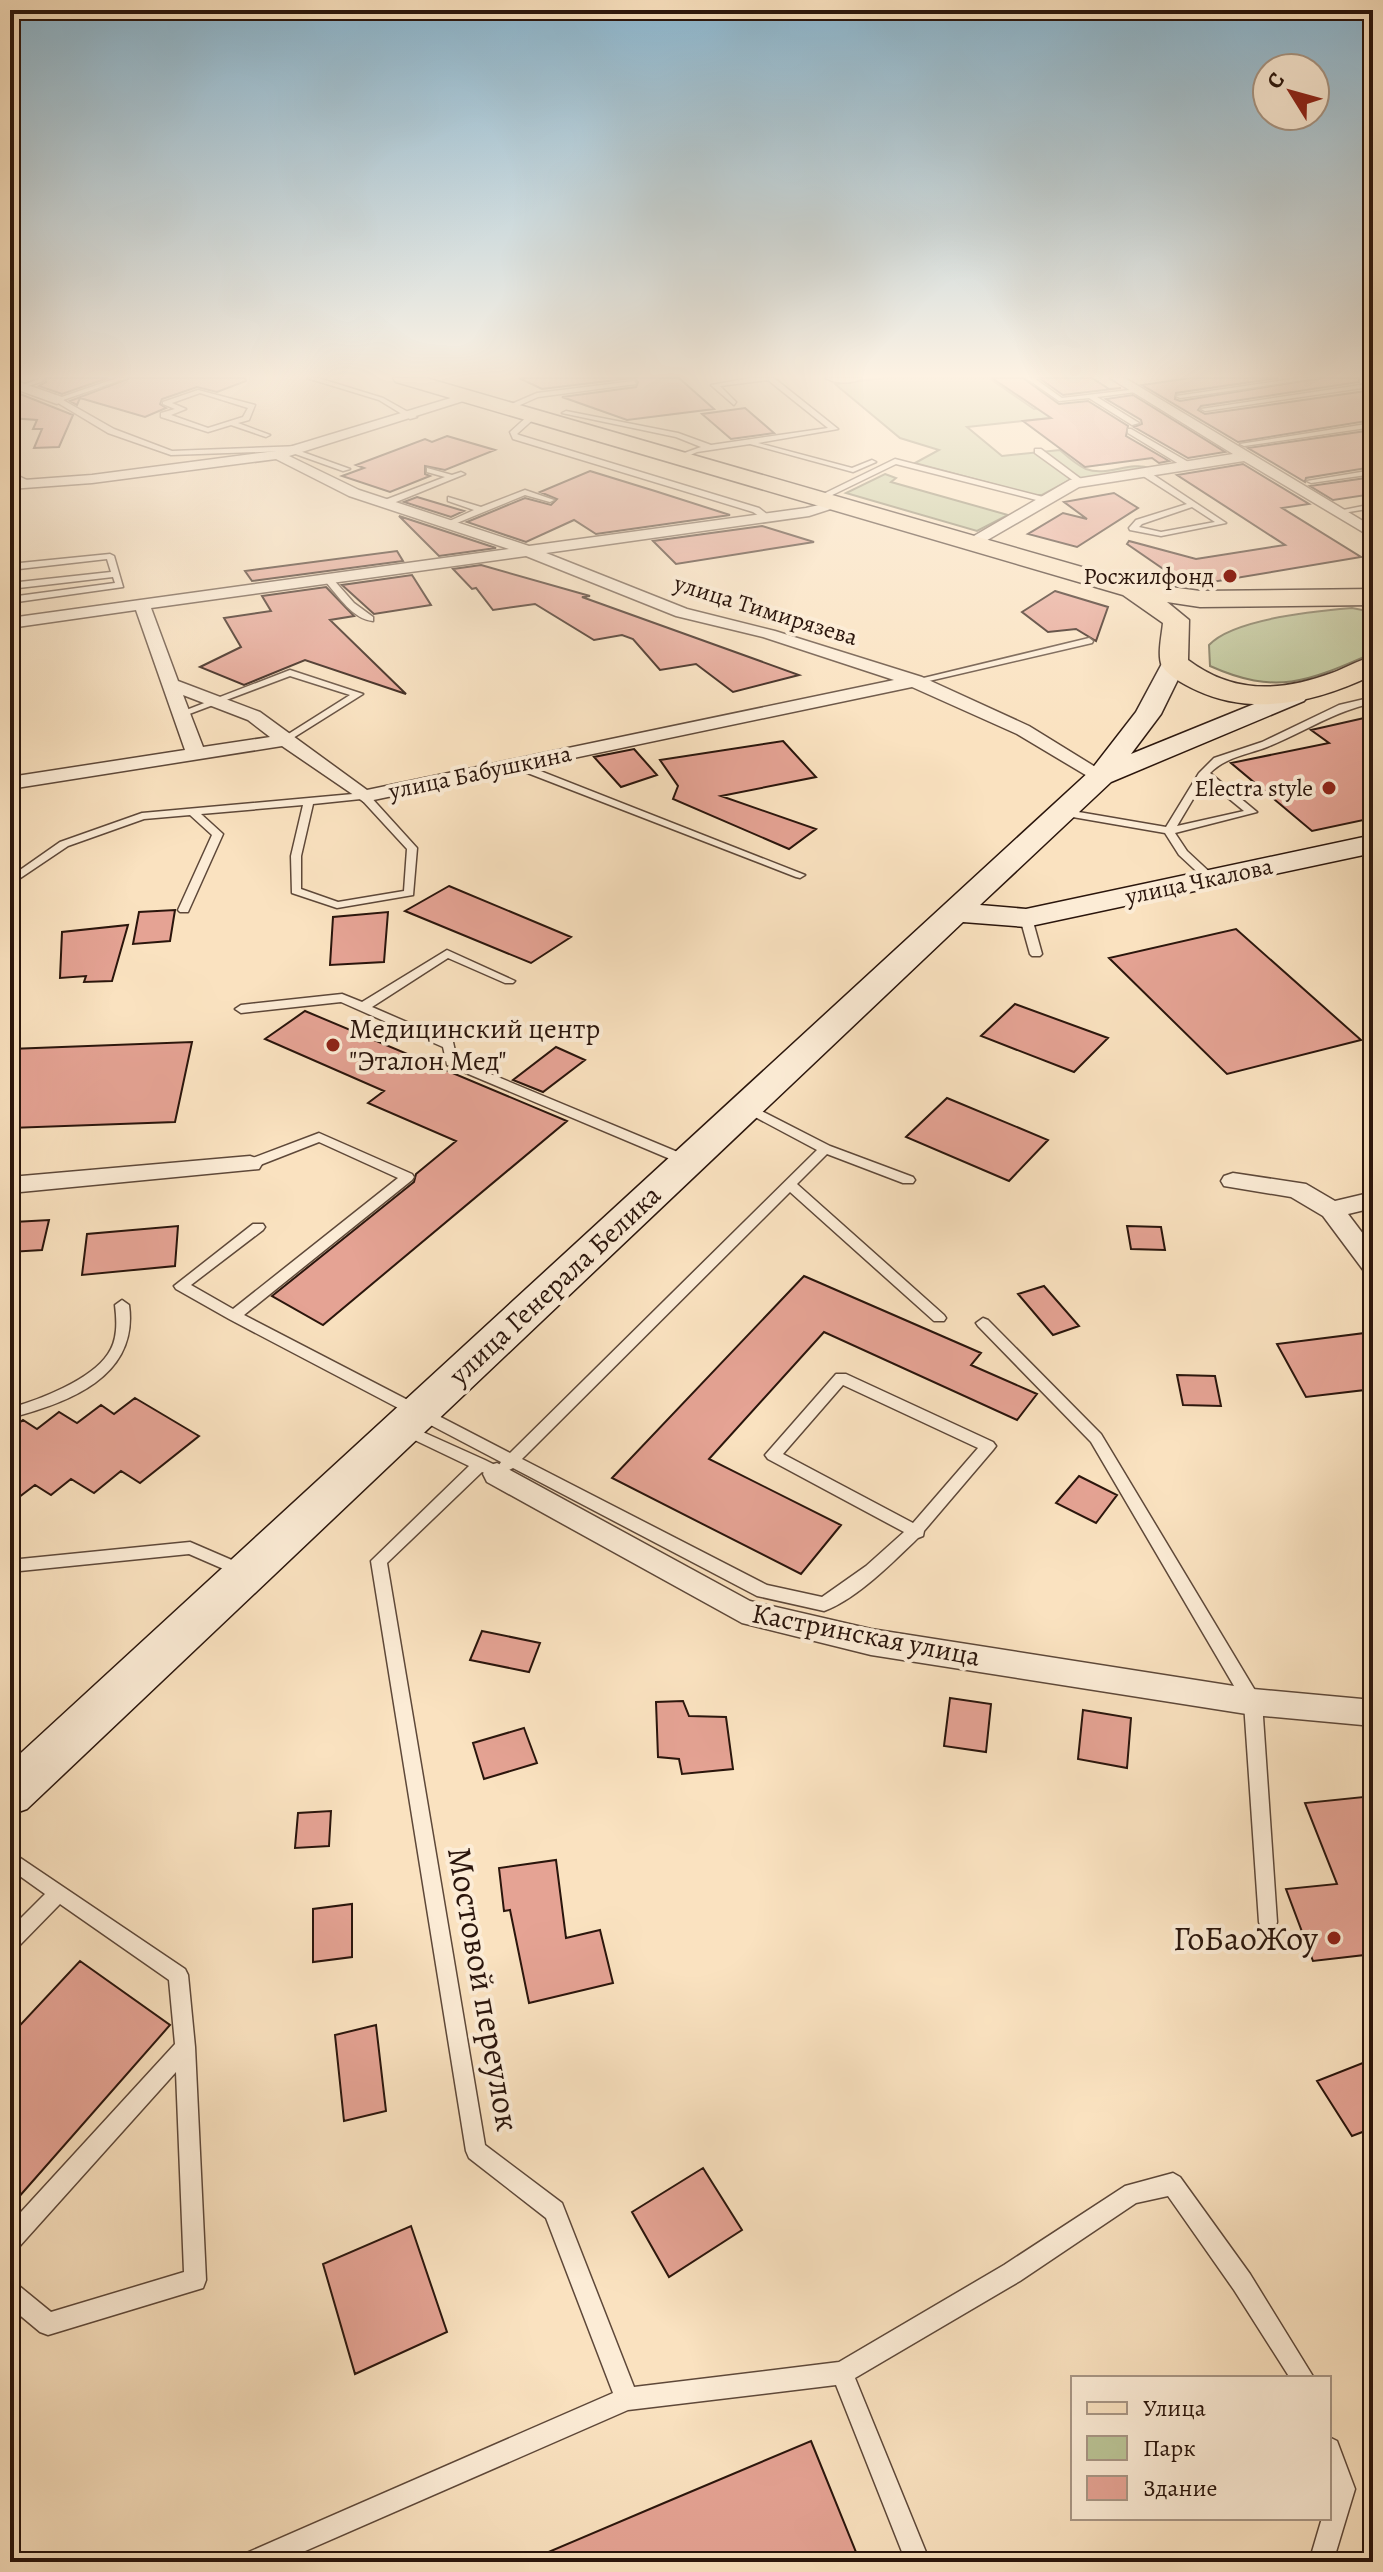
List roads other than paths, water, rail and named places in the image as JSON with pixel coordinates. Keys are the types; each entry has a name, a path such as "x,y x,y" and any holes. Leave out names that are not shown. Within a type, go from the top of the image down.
{"main road":[{"path":"820,498 1132,589 1200,599 1367,599"},
{"path":"1132,589 1176,620 1176,650 1186,675 1223,690 1266,698 1295,696"},
{"path":"1101,776 1148,714 1176,650 1226,617 1367,599"},
{"path":"1101,776 1295,696 1365,673"},
{"name":"улица Генерала Белика","path":"10,1794 1101,776"},
{"name":"улица Чкалова","path":"955,912 1026,918 1373,844"}],"street":[{"name":"улица Тимирязева","path":"369,498 533,552 558,566 709,621 766,633 916,681 1051,743 1101,776"},
{"path":"972,543 1053,498"},
{"path":"1316,498 1373,533"},
{"path":"10,623 809,512 827,500"},
{"path":"600,582 590,563 595,556 648,536"},
{"path":"142,606 196,754"},
{"name":"улица Бабушкина","path":"170,684 254,716 364,796 916,681"},
{"path":"10,783 285,740"},
{"path":"10,1185 250,1164"},
{"path":"1233,1181 1297,1190 1332,1210 1373,1265"},
{"path":"1332,1210 1373,1200"},
{"name":"Кастринская улица","path":"497,1466 742,1611 871,1642 1253,1702 1373,1713"}],"lane":[{"path":"388,502 398,498"},
{"path":"449,523 511,498"},
{"path":"544,498 550,500"},
{"path":"717,498 756,510 768,518"},
{"path":"1037,498 1048,501"},
{"path":"1184,498 1193,504 1222,523 1161,534 1133,528 1139,522 1193,504"},
{"path":"451,499 482,510"},
{"path":"1337,512 1373,506"},
{"path":"10,567 110,556 120,585 10,600"},
{"path":"10,586 116,574"},
{"path":"329,580 351,605 370,619"},
{"path":"916,681 1089,641"},
{"path":"181,714 290,673 358,694 285,740"},
{"path":"1169,831 1204,773 1217,760 1265,744 1359,701 1373,700"},
{"path":"516,765 800,875"},
{"path":"1061,812 1169,831 1252,812 1204,773"},
{"path":"10,882 64,844 142,816 364,796 412,848 409,893 337,905 296,891 296,856 309,801"},
{"path":"184,910 218,834 192,811"},
{"path":"1169,831 1183,853 1211,879"},
{"path":"1026,918 1036,954"},
{"path":"363,1007 447,953 509,981"},
{"path":"241,1009 342,998 449,1045 451,1062 687,1161"},
{"path":"746,1107 825,1149 908,1180"},
{"path":"234,1316 407,1177 319,1137 250,1164"},
{"path":"497,1466 825,1149"},
{"path":"790,1185 939,1318"},
{"path":"258,1227 181,1286 411,1420 497,1466 763,1591 824,1604 864,1580 917,1532 988,1446 841,1378 773,1455 917,1532"},
{"path":"10,1413 53,1397 111,1360 125,1324 122,1305"},
{"path":"983,1323 1096,1438 1253,1702 1268,1922"},
{"name":"Кастринская улица","path":"411,1420 497,1466"},
{"name":"Мостовой переулок","path":"497,1466 379,1561 476,2151 554,2211 627,2399"},
{"path":"10,1566 190,1548 246,1573"},
{"path":"10,1859 178,1975 185,2047 195,2280 48,2324 10,2293"},
{"path":"10,1942 59,1893"},
{"path":"10,2240 185,2047"},
{"path":"252,2562 627,2399 842,2373 1012,2273 1132,2193 1173,2184 1242,2282 1302,2376"},
{"path":"842,2373 918,2562"},
{"path":"1321,2562 1343,2489 1331,2455"}],"place":[{"name":"Росжилфонд","path":"1230,576"},
{"name":"Electra style","path":"1329,788"},
{"name":"Медицинский центр \"Эталон Мед\"","path":"333,1045"},
{"name":"ГоБаоЖоу","path":"1334,1938"}]}
